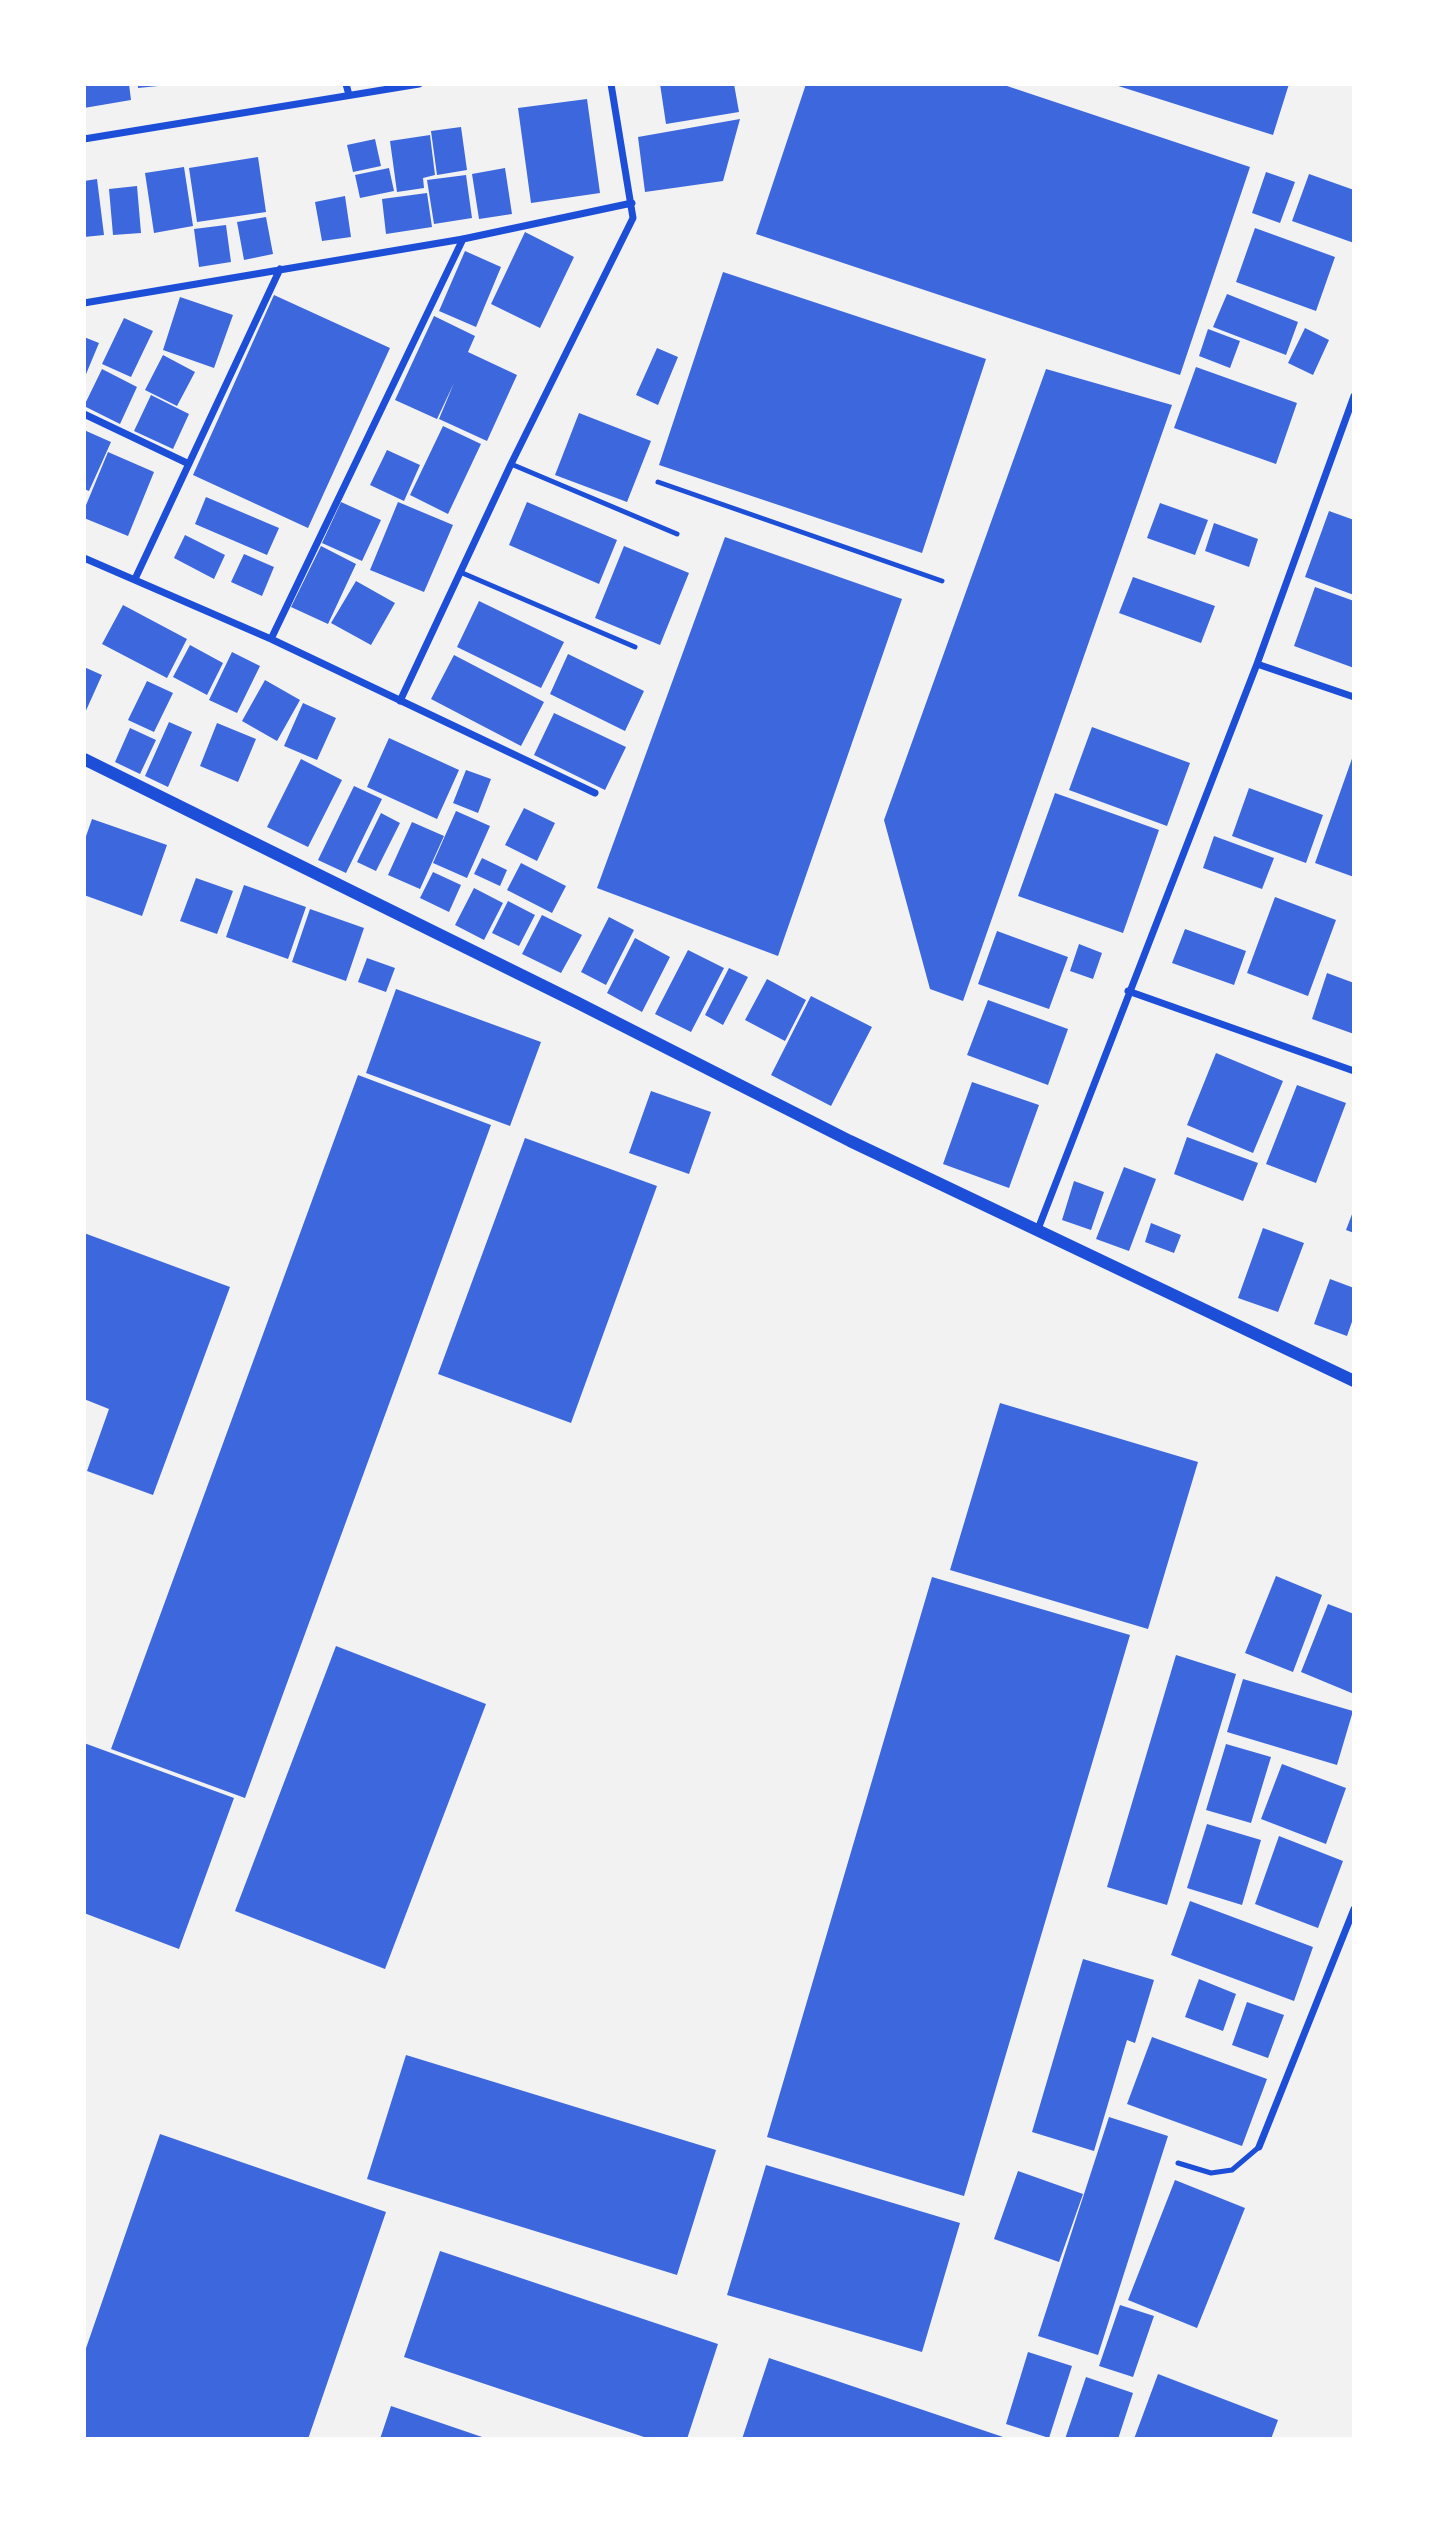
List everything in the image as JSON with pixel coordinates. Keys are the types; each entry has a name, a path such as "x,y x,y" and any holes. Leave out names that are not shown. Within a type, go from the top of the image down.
{"street":[{"path":"346,84 349,95"},
{"path":"84,139 419,84"},
{"path":"400,701 511,464 633,218 611,84"},
{"path":"84,303 463,239 632,203"},
{"path":"271,639 463,239"},
{"path":"135,579 280,269"},
{"path":"1038,1229 1257,664 1354,396"},
{"path":"84,414 190,464"},
{"path":"84,558 271,639 595,793"},
{"path":"1257,664 1354,697"},
{"path":"84,759 576,1002 850,1142 1354,1381"},
{"path":"1128,991 1354,1071"},
{"path":"1259,2147 1354,1909"}],"lane":[{"path":"511,464 677,534"},
{"path":"657,482 942,582"},
{"path":"460,572 635,648"},
{"path":"1178,2163 1211,2173 1232,2171 1259,2147"}],"building":[{"path":"84,84 129,84 131,100 84,108"},
{"path":"138,84 158,84 158,86 138,88"},
{"path":"660,84 734,84 739,112 666,124"},
{"path":"806,84 1001,84 1250,167 1180,375 756,234"},
{"path":"1112,84 1289,84 1273,135"},
{"path":"587,99 600,193 531,203 518,108"},
{"path":"740,119 723,181 645,192 638,137"},
{"path":"461,127 467,170 437,175 431,131"},
{"path":"430,135 435,175 423,178 424,188 397,192 390,141"},
{"path":"375,139 381,166 353,172 347,145"},
{"path":"258,157 266,212 197,222 189,168"},
{"path":"184,167 193,226 154,233 145,173"},
{"path":"389,168 394,191 360,198 355,175"},
{"path":"505,168 512,214 479,219 472,174"},
{"path":"1266,172 1295,182 1280,223 1252,213"},
{"path":"1309,174 1354,190 1354,243 1292,221"},
{"path":"466,175 472,218 434,224 427,180"},
{"path":"97,179 104,235 84,237 84,181"},
{"path":"137,186 141,233 113,235 109,189"},
{"path":"427,193 432,227 386,234 382,199"},
{"path":"345,196 351,237 322,241 315,202"},
{"path":"266,217 273,254 244,260 237,222"},
{"path":"226,225 231,262 199,267 194,229"},
{"path":"1255,228 1335,257 1316,311 1236,282"},
{"path":"525,232 574,257 540,328 491,304"},
{"path":"465,251 501,267 476,327 439,311"},
{"path":"723,272 986,359 922,553 659,465"},
{"path":"1227,294 1298,322 1286,355 1213,327"},
{"path":"274,295 390,348 308,528 193,475"},
{"path":"180,297 233,315 214,368 163,350"},
{"path":"434,316 475,336 468,352 517,375 487,441 439,419 454,383 437,419 395,400"},
{"path":"124,318 153,331 131,377 102,364"},
{"path":"1305,328 1329,340 1313,375 1288,363"},
{"path":"1208,329 1240,341 1230,368 1199,356"},
{"path":"84,337 99,343 84,379"},
{"path":"657,348 678,357 658,405 636,395"},
{"path":"163,355 195,372 177,406 145,390"},
{"path":"1196,367 1297,403 1276,464 1174,428"},
{"path":"102,369 137,387 120,424 84,406"},
{"path":"1046,369 1172,405 963,1001 930,989 884,820"},
{"path":"151,395 189,414 173,449 134,431"},
{"path":"579,413 651,441 627,502 555,475"},
{"path":"443,426 481,444 448,514 410,495"},
{"path":"84,430 111,442 89,491 84,489"},
{"path":"387,450 420,465 404,501 370,485"},
{"path":"108,452 154,472 128,536 84,518 84,510"},
{"path":"206,497 279,528 267,555 195,524"},
{"path":"341,502 381,520 362,561 322,543"},
{"path":"398,502 453,525 424,592 370,570"},
{"path":"527,502 617,540 599,584 509,545"},
{"path":"1160,503 1208,520 1195,555 1147,538"},
{"path":"1329,511 1354,520 1354,595 1305,577"},
{"path":"1214,523 1258,539 1249,567 1205,551"},
{"path":"185,535 225,555 214,579 174,558"},
{"path":"725,537 902,599 778,956 597,888"},
{"path":"321,546 356,564 328,624 291,607"},
{"path":"624,546 689,573 660,645 595,618"},
{"path":"244,554 274,567 262,596 231,582"},
{"path":"1133,577 1215,606 1201,643 1119,613"},
{"path":"356,581 395,603 371,645 331,623"},
{"path":"1315,587 1354,601 1354,668 1294,646"},
{"path":"479,601 564,642 541,688 457,647"},
{"path":"123,605 187,639 167,678 102,644"},
{"path":"190,645 223,663 207,695 173,677"},
{"path":"232,652 260,666 237,713 209,700"},
{"path":"568,654 644,691 625,731 550,694"},
{"path":"454,655 544,702 521,746 431,699"},
{"path":"84,667 102,675 84,715"},
{"path":"265,680 300,700 277,741 242,721"},
{"path":"147,681 173,693 154,732 128,720"},
{"path":"303,703 336,718 317,760 284,746"},
{"path":"554,713 626,747 605,790 534,755"},
{"path":"169,722 192,732 168,787 145,776"},
{"path":"217,723 256,739 238,782 200,766"},
{"path":"1092,727 1190,763 1167,826 1069,790"},
{"path":"130,728 156,740 140,774 115,762"},
{"path":"389,738 459,770 437,819 367,787"},
{"path":"1354,753 1354,877 1315,863"},
{"path":"301,759 342,780 308,847 267,827"},
{"path":"466,770 491,779 478,813 453,803"},
{"path":"354,786 382,799 346,873 318,860"},
{"path":"1249,788 1323,815 1306,863 1232,836"},
{"path":"1055,793 1159,830 1123,933 1018,896"},
{"path":"524,808 555,823 537,861 505,845"},
{"path":"456,811 490,826 467,878 433,863"},
{"path":"381,813 400,823 376,871 357,862"},
{"path":"92,819 167,845 142,916 84,895 84,842"},
{"path":"412,822 444,836 420,889 388,875"},
{"path":"1214,836 1274,858 1262,889 1203,868"},
{"path":"482,858 507,870 500,886 474,874"},
{"path":"521,863 566,886 552,913 507,890"},
{"path":"433,872 461,885 449,912 420,898"},
{"path":"196,878 233,891 217,934 180,921"},
{"path":"244,885 306,907 288,959 226,937"},
{"path":"474,888 503,903 484,940 455,925"},
{"path":"1275,897 1336,920 1308,996 1247,973"},
{"path":"508,901 535,915 519,946 492,933"},
{"path":"310,909 364,928 346,981 292,962"},
{"path":"542,915 582,935 561,973 522,954"},
{"path":"609,917 634,930 606,985 581,972"},
{"path":"1185,929 1246,951 1234,985 1172,963"},
{"path":"997,931 1068,957 1049,1009 978,984"},
{"path":"635,938 670,957 642,1012 607,993"},
{"path":"1079,944 1102,953 1093,979 1070,971"},
{"path":"688,950 724,968 691,1032 655,1014"},
{"path":"367,958 395,968 386,992 358,982"},
{"path":"729,968 748,977 723,1025 705,1015"},
{"path":"1327,973 1354,983 1354,1034 1312,1019"},
{"path":"767,979 806,1000 785,1041 745,1020"},
{"path":"396,989 541,1042 510,1126 366,1073"},
{"path":"811,996 872,1027 831,1106 771,1075"},
{"path":"988,1000 1068,1029 1048,1085 967,1055"},
{"path":"1216,1053 1283,1081 1253,1153 1187,1125"},
{"path":"358,1075 491,1125 245,1798 111,1749"},
{"path":"972,1082 1039,1105 1009,1188 943,1164"},
{"path":"1297,1085 1346,1103 1316,1183 1266,1164"},
{"path":"651,1091 711,1112 689,1174 629,1153"},
{"path":"1187,1137 1258,1163 1243,1201 1174,1174"},
{"path":"525,1138 657,1186 571,1423 438,1374"},
{"path":"1124,1167 1156,1179 1129,1251 1096,1239"},
{"path":"1074,1181 1104,1192 1091,1230 1062,1220"},
{"path":"1354,1209 1354,1233 1346,1230"},
{"path":"1151,1223 1181,1235 1174,1253 1145,1242"},
{"path":"1263,1228 1304,1243 1278,1312 1238,1298"},
{"path":"84,1233 230,1287 153,1495 87,1471 109,1409 84,1399"},
{"path":"1330,1279 1354,1288 1354,1316 1347,1336 1314,1324"},
{"path":"1000,1403 1198,1462 1148,1629 950,1570"},
{"path":"1276,1576 1322,1595 1293,1672 1245,1653"},
{"path":"932,1577 1130,1635 964,2196 767,2137"},
{"path":"1328,1604 1354,1614 1354,1694 1301,1672"},
{"path":"336,1646 486,1704 385,1969 235,1911"},
{"path":"1176,1655 1236,1674 1167,1905 1107,1887"},
{"path":"1243,1679 1353,1711 1337,1765 1227,1732"},
{"path":"84,1743 234,1798 179,1949 84,1913"},
{"path":"1226,1744 1271,1757 1251,1823 1206,1810"},
{"path":"1282,1764 1346,1788 1326,1844 1261,1819"},
{"path":"1207,1824 1261,1840 1242,1905 1187,1888"},
{"path":"1279,1836 1343,1861 1318,1928 1255,1904"},
{"path":"1190,1901 1313,1947 1294,2001 1171,1955"},
{"path":"1083,1959 1154,1980 1135,2043 1127,2040 1094,2151 1032,2132"},
{"path":"1199,1979 1236,1994 1223,2031 1185,2017"},
{"path":"1247,2002 1284,2015 1268,2058 1232,2045"},
{"path":"1152,2037 1267,2079 1242,2146 1127,2104"},
{"path":"406,2055 716,2150 677,2275 367,2179"},
{"path":"1109,2117 1168,2136 1098,2355 1038,2336"},
{"path":"160,2134 386,2212 308,2439 84,2439 84,2354"},
{"path":"766,2165 960,2223 922,2352 727,2295"},
{"path":"1018,2171 1083,2194 1059,2262 994,2239"},
{"path":"1175,2180 1245,2208 1197,2328 1128,2300"},
{"path":"440,2251 718,2344 687,2439 650,2439 404,2357"},
{"path":"1120,2305 1154,2316 1133,2377 1099,2366"},
{"path":"1028,2352 1072,2366 1049,2438 1006,2424"},
{"path":"769,2358 1009,2439 742,2439"},
{"path":"1158,2374 1278,2420 1271,2439 1134,2439"},
{"path":"1086,2377 1133,2393 1118,2439 1065,2439"},
{"path":"391,2406 488,2439 380,2439"}]}
